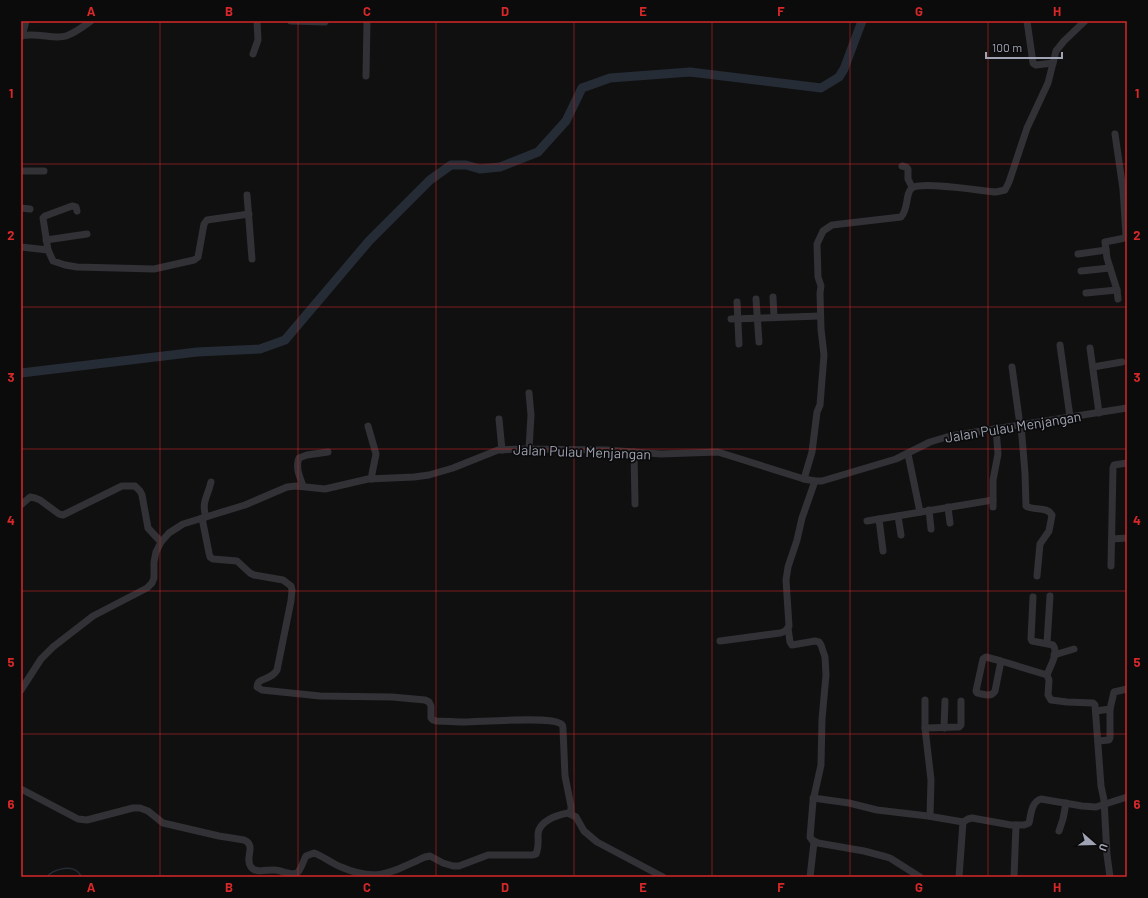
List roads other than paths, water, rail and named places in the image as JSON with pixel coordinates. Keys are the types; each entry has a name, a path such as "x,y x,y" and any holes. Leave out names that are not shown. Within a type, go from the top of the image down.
{"street":[{"path":"26,21 21,36 32,34 55,37 65,36 91,21"},
{"path":"253,54 258,40 257,21"},
{"path":"291,21 325,22"},
{"path":"366,76 367,21"},
{"path":"1027,21 1034,64 1053,63"},
{"path":"912,187 930,185 996,192 1004,190 1009,182 1032,116 1048,83 1056,51 1060,45 1085,21"},
{"path":"1115,134 1125,189 1126,236 1124,238 1105,242 1118,299"},
{"path":"902,166 908,169 908,179 912,187"},
{"path":"21,171 44,171"},
{"path":"804,479 812,452 817,413 821,402 824,355 820,316 821,286 818,277 817,244 823,231 829,226 901,217 905,212 909,192 912,187"},
{"path":"247,195 250,214 252,259"},
{"path":"77,211 76,207 72,206 44,216 43,224 48,250 53,261 71,267 159,269 194,260 198,257 204,224 208,220 250,214"},
{"path":"21,208 30,209"},
{"path":"46,240 87,234"},
{"path":"21,247 48,250"},
{"path":"1078,254 1106,250"},
{"path":"1081,271 1110,268"},
{"path":"1086,293 1117,290"},
{"path":"773,297 774,317"},
{"path":"756,299 759,342"},
{"path":"738,302 735,318 739,344"},
{"path":"735,318 820,316"},
{"path":"1060,345 1070,417"},
{"path":"1090,348 1099,413"},
{"path":"1093,367 1122,362"},
{"path":"1012,367 1024,459 1026,506 1032,509 1049,511 1052,515 1049,531 1040,544 1037,576"},
{"path":"529,393 531,415 529,449"},
{"name":"Jalan Pulau Menjangan","path":"21,690 41,659 53,647 93,616 143,590 152,583 155,572 154,562 156,552 161,542 169,534 183,524 245,504 287,487 303,486 331,488 371,479 429,475 502,450 529,449 606,450 661,454 718,452 804,479 815,481 834,478 896,460 930,442 950,436 1127,408"},
{"path":"500,420 502,450"},
{"path":"368,426 376,454 371,479"},
{"path":"867,521 948,507 993,503 993,480 998,454 996,428"},
{"path":"303,486 297,463 299,458 307,455 328,452"},
{"path":"634,452 635,504"},
{"path":"908,454 920,512"},
{"path":"1111,566 1113,468 1116,464 1127,463"},
{"path":"815,481 802,518 786,580 790,642 792,645 815,641 819,642 823,650 826,663 821,726 821,766 813,798 810,837 814,842 864,851 890,858 920,877"},
{"path":"211,482 209,491 204,500 204,518 210,557 213,559 237,561 250,573 283,580 291,586 292,590 277,670 272,676 259,681 257,683 257,687 262,690 320,696 392,697 422,700 429,702 431,706 431,718 436,721 466,722 523,720 560,723 564,729 565,776 571,806 571,814"},
{"path":"21,505 30,497 35,498 59,514 63,515 122,486 131,486 138,489 142,495 148,528 161,542"},
{"path":"948,507 950,523"},
{"path":"929,510 931,528"},
{"path":"898,516 901,535"},
{"path":"879,519 883,551"},
{"path":"1112,539 1127,538"},
{"path":"1034,596 1032,641 1053,645 1056,651 1047,675 1049,680 1048,696 1051,700 1093,703 1095,705 1110,877"},
{"path":"1047,644 1050,596"},
{"path":"720,641 780,633 786,631 788,628"},
{"path":"1054,655 1074,649"},
{"path":"1001,661 995,691 993,694 991,696 977,693 976,691 983,659 986,657 1001,661 1047,675"},
{"path":"1098,741 1109,740 1110,738 1110,709 1114,692 1127,689"},
{"path":"925,700 925,728 931,780 930,816"},
{"path":"944,728 945,701"},
{"path":"925,728 960,726 961,701"},
{"path":"1096,711 1110,709"},
{"path":"21,789 71,816 82,820 92,819 133,808 140,808 164,823 248,841 251,846 249,860 251,868 258,871 274,870 293,874 298,872 306,856 314,853 343,868 377,876 392,872 430,856 444,863 459,866 488,855 532,855 536,854 538,850 538,832 544,822 564,814 571,814 576,817 584,831 597,842 663,877"},
{"path":"813,798 849,803 877,810 930,816 963,822 972,818 1016,825 1029,823 1034,803 1037,800 1045,799 1090,807 1103,805 1127,797"},
{"path":"1058,831 1063,819 1066,803"},
{"path":"959,877 963,822"},
{"path":"1014,877 1016,825"},
{"path":"810,877 814,842"}],"waterway":[{"path":"21,373 197,352 260,349 285,340 369,241 430,180 451,165 466,165 480,169 500,167 538,152 566,121 582,88 610,78 690,72 821,88 839,77 844,69 862,21"},
{"path":"47,877 57,870 66,868 75,870 82,877"}]}
